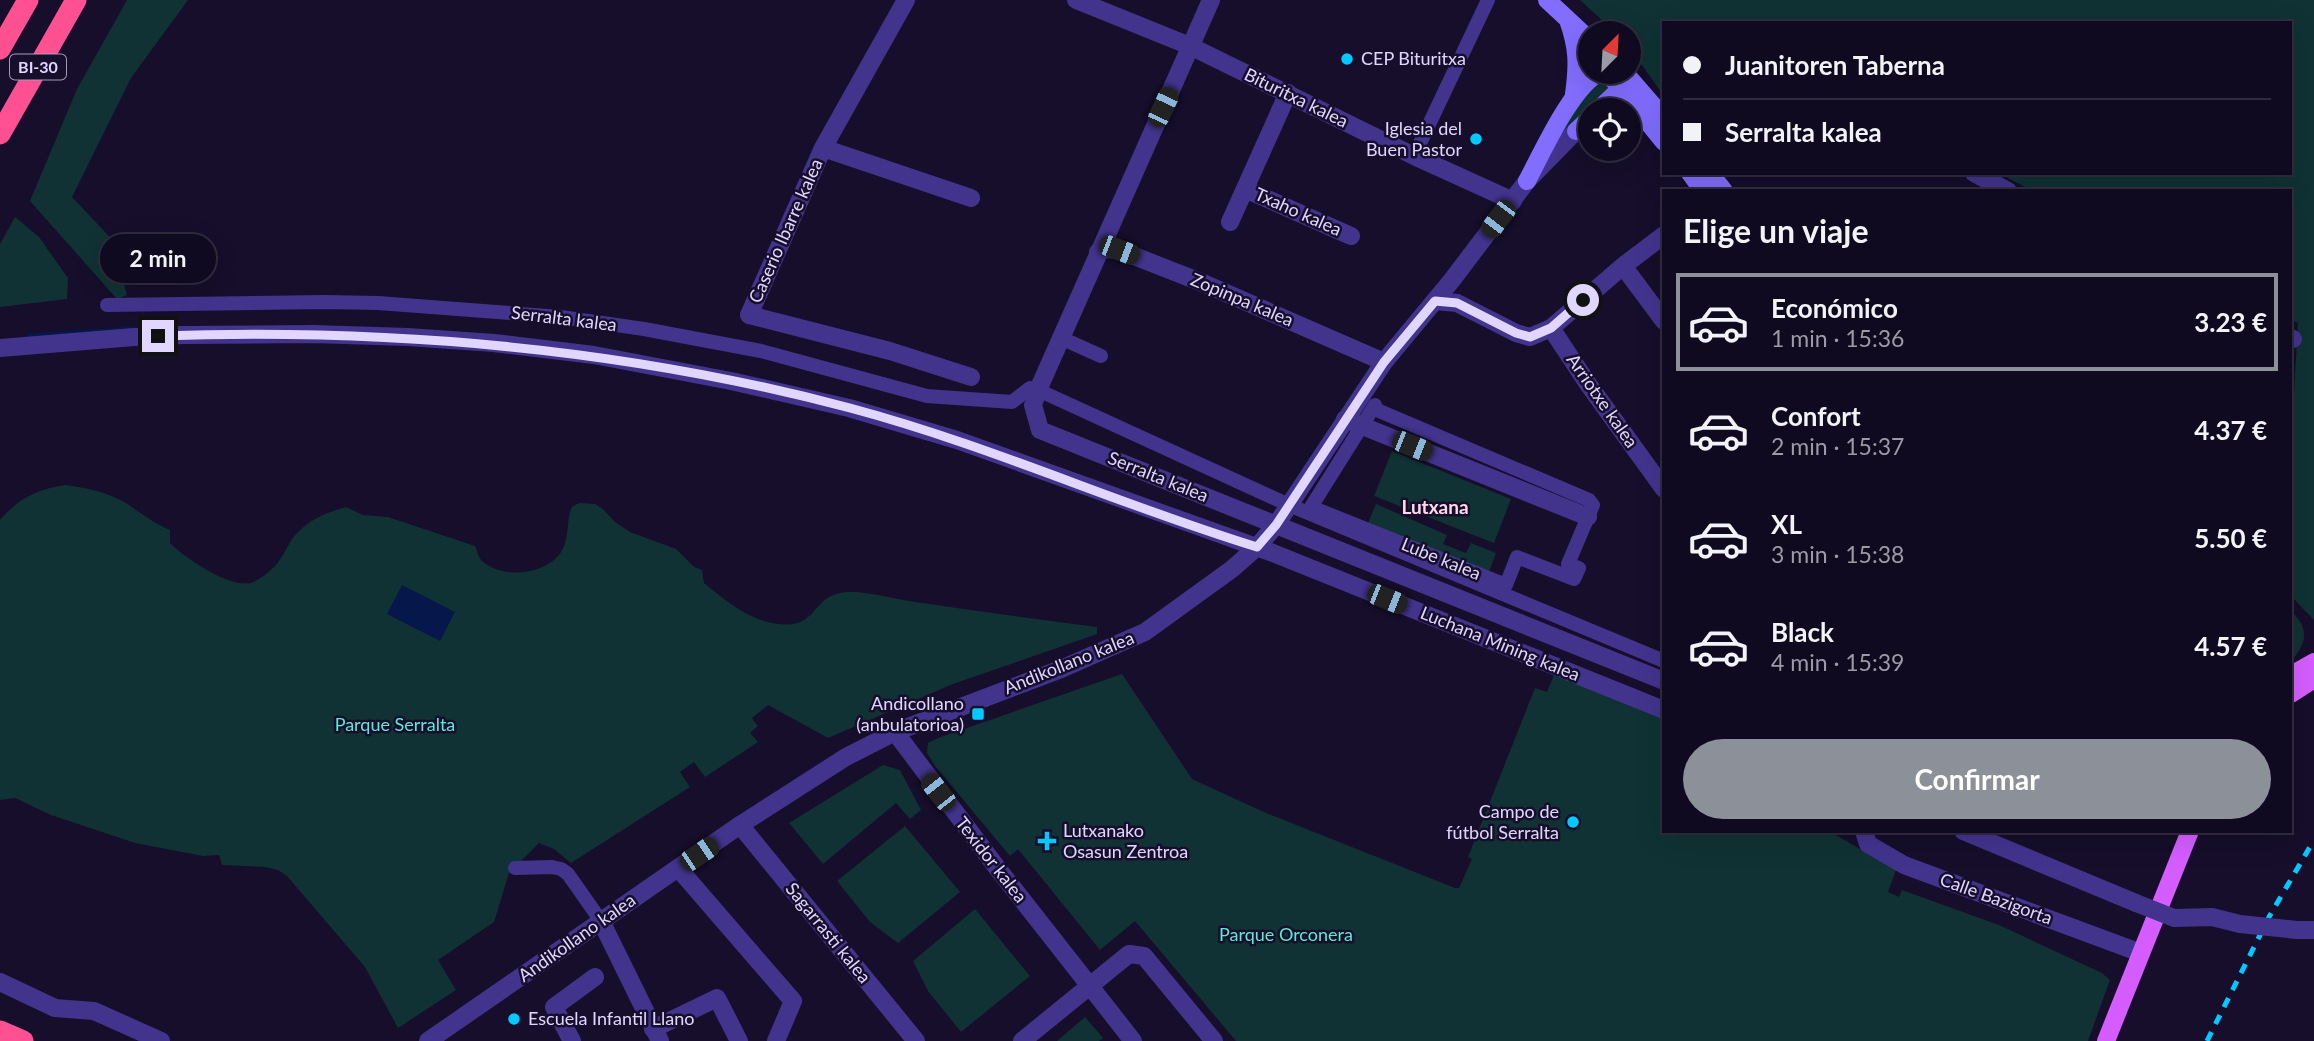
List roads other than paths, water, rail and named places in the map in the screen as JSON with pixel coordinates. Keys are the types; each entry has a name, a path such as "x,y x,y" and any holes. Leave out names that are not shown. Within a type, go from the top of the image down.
{"highway":[{"name":"BI-30","path":"0,49 28,0"},
{"name":"BI-30","path":"0,134 76,0"},
{"path":"0,1031 23,1041"}],"main road":[{"path":"1547,0 1578,29"},
{"path":"1568,20 1578,33"},
{"path":"1568,20 1577,44 1574,98"},
{"path":"1527,181 1584,84"},
{"path":"1628,84 1657,121"},
{"path":"1712,175 1722,189"},
{"path":"2292,674 2314,662"},
{"path":"2292,693 2314,679"},
{"path":"2106,1041 2189,833"}],"street":[{"name":"Caserio Ibarre kalea","path":"906,0 823,148 749,315 890,352 971,377"},
{"name":"Bituritxa kalea","path":"1076,0 1190,46 1413,156 1513,201"},
{"path":"1211,0 1038,390 1289,505 1662,660"},
{"path":"1413,156 1488,0"},
{"path":"1230,222 1288,93"},
{"name":"Andikollano kalea","path":"428,1041 740,825 846,757 895,732 1061,669 1145,632 1232,569 1257,547 1276,525 1353,423 1384,362 1452,280 1527,181 1578,135"},
{"name":"Caserio Ibarre kalea","path":"823,148 971,198"},
{"path":"1978,175 2004,189"},
{"name":"Txaho kalea","path":"1245,189 1351,236"},
{"path":"1435,301 1457,303 1516,333 1530,337 1551,328 1662,237"},
{"name":"Zopinpa kalea","path":"1098,252 1107,248 1130,254 1384,362"},
{"path":"1623,266 1662,318"},
{"path":"1452,280 1457,303"},
{"name":"Serralta kalea","path":"107,305 339,302 462,308 561,317 761,351 927,396 1012,402 1030,388 1038,390 1033,405 1040,430 1276,525"},
{"name":"Arriotxe kalea","path":"1551,328 1662,486"},
{"name":"Serralta kalea","path":"0,348 134,337 313,334 494,343 594,355 731,381 849,408 957,440 1257,547"},
{"path":"1061,338 1101,356"},
{"name":"Lube kalea","path":"1375,405 1377,410 1589,500 1593,505 1588,517 1569,564 1579,568 1574,579 1517,557 1506,585 1311,507 1353,423 1375,405"},
{"path":"1353,423 1588,517"},
{"name":"Luchana Mining kalea","path":"1276,525 1662,680"},
{"path":"1287,559 1290,544 1297,538 1306,537"},
{"name":"Luchana Mining kalea","path":"1257,547 1662,709"},
{"name":"Texidor kalea","path":"895,732 923,772 1133,1041"},
{"name":"Sagarrasti kalea","path":"740,825 916,1041"},
{"name":"Calle Bazigorta","path":"1865,833 1868,844 1904,865 2141,953"},
{"path":"1968,833 2174,918 2212,918 2240,924 2305,930"},
{"path":"514,868 561,869 568,874 601,921 656,1035 717,998 739,1041"},
{"path":"678,868 793,1002 776,1041"},
{"path":"1022,1041 1129,954 1144,956 1214,1041"},
{"path":"572,1041 554,1007 595,977"},
{"path":"0,982 55,1008 94,1011 153,1039"}],"waterway":[{"path":"30,336 132,329"}],"railway":[{"path":"2207,1041 2269,917 2314,840"}],"place":[{"name":"CEP Bituritxa","path":"1347,59"},
{"name":"Iglesia del Buen Pastor","path":"1476,139"},
{"name":"Andicollano (anbulatorioa)","path":"978,714"},
{"name":"Campo de fútbol Serralta","path":"1573,822"},
{"name":"Lutxanako Osasun Zentroa","path":"1047,841"},
{"name":"Escuela Infantil Llano","path":"514,1019"}],"district":[{"name":"Lutxana","path":"1435,507"}],"park label":[{"name":"Parque Serralta","path":"395,725"},
{"name":"Parque Orconera","path":"1286,935"}]}
